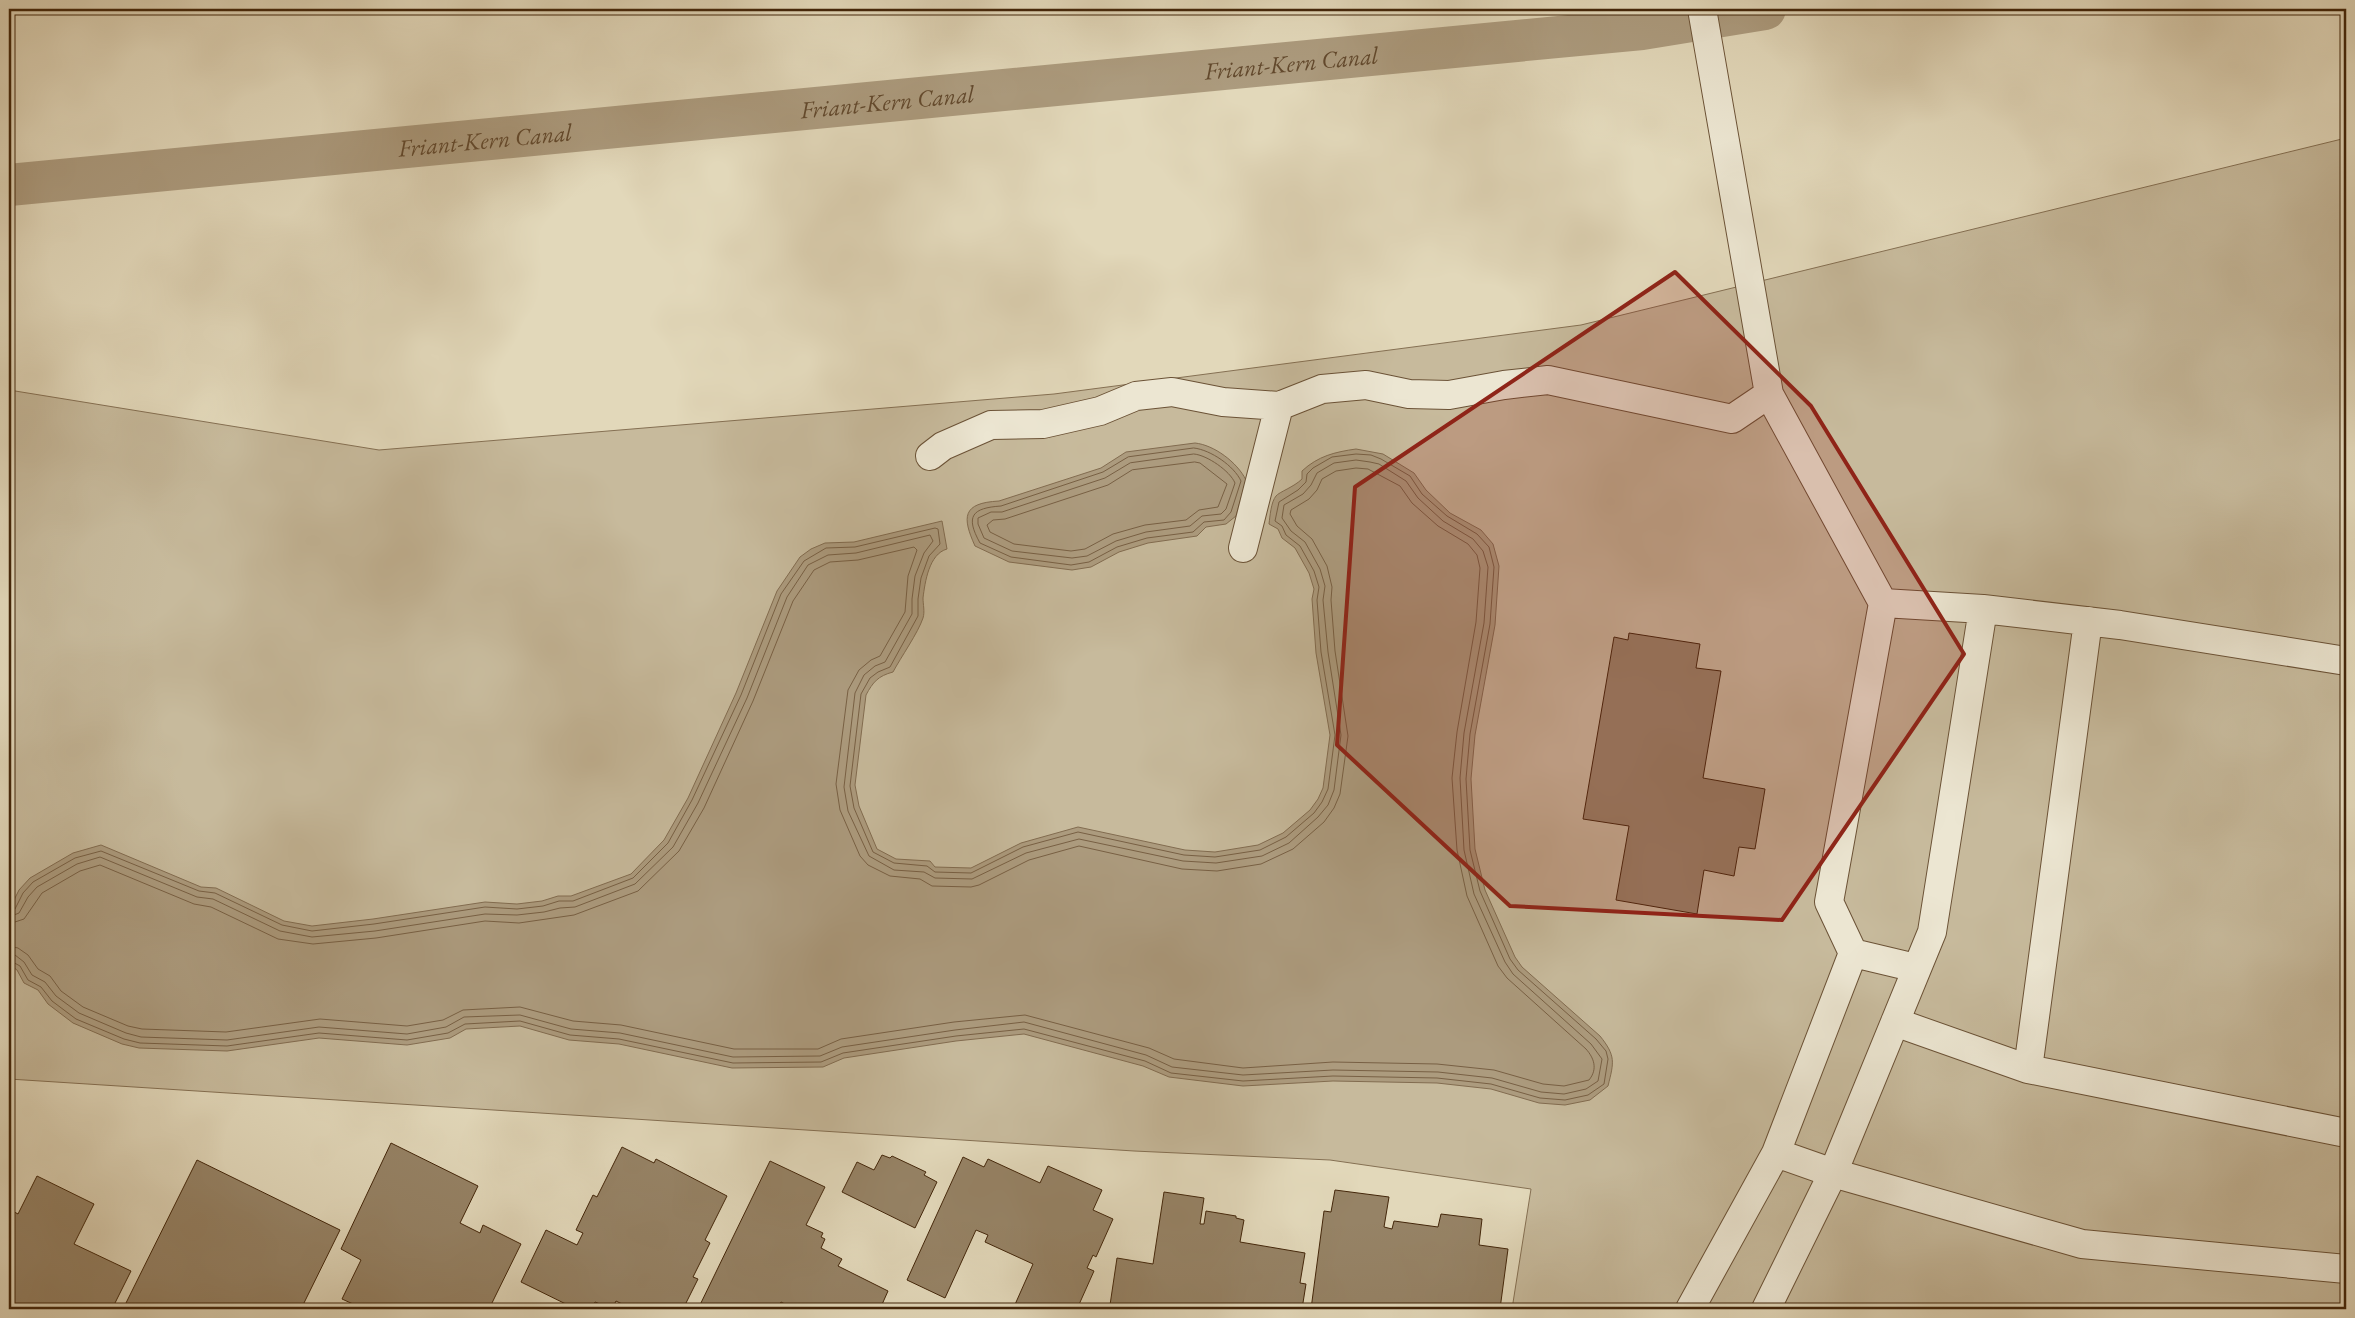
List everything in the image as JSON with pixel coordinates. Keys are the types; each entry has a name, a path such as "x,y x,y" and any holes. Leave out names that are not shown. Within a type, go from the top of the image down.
{"street":[{"path":"1690,1309 1776,1153 1853,954 1829,902 1883,603 1769,394 1702,9"},
{"path":"930,456 930,454 943,446 991,425 1043,424 1100,411 1136,396 1172,392 1223,402 1279,406 1322,389 1366,384 1409,394 1449,395 1504,385 1548,380 1732,419 1769,394"},
{"path":"1243,548 1279,406"},
{"path":"1883,603 1983,609 2088,621 2346,661"},
{"path":"1766,1309 1833,1173 1932,932 1983,609"},
{"path":"2028,1069 2088,621"},
{"path":"1853,954 1916,968"},
{"path":"1895,1022 2028,1069 2346,1133"},
{"path":"1776,1153 1833,1173 2082,1244 2344,1260"}],"highlighted area":[{"path":"1675,272 1811,406 1964,654 1782,920 1510,906 1337,745 1355,487"}],"shaded area":[{"path":"2346,138 2346,1309 1512,1309 1531,1189 1330,1160 1134,1151 9,1079 9,390 379,450 1054,394 1581,325"}],"water":[{"path":"1195,443 1210,447 1231,461 1246,480 1236,516 1226,524 1206,527 1197,536 1148,543 1119,552 1091,567 1072,570 1009,562 975,546 967,520 968,513 978,505 999,501 1101,468 1126,452"},
{"path":"1356,449 1383,454 1414,473 1426,490 1450,513 1481,530 1493,544 1499,566 1495,625 1475,735 1471,779 1475,849 1485,890 1515,957 1522,967 1600,1036 1609,1049 1612,1071 1608,1086 1590,1100 1565,1105 1539,1103 1491,1089 1437,1083 1333,1081 1243,1086 1169,1077 1143,1066 1024,1034 956,1041 844,1058 823,1067 732,1068 619,1044 569,1040 520,1026 466,1029 450,1038 407,1045 319,1038 227,1051 139,1048 122,1044 73,1023 48,1004 38,990 24,983 17,970 9,964 9,910 19,890 30,878 73,853 101,845 201,887 216,888 284,921 312,926 485,902 517,904 542,901 558,896 571,896 631,874 664,840 688,798 736,693 777,591 800,557 811,549 825,543 854,542 942,521 947,549 936,557 929,569 923,598 924,613 921,624 893,672 883,675 876,680 866,695 855,785 859,806 877,849 896,859 930,861 935,867 971,868 1021,843 1078,827 1185,850 1215,852 1258,845 1283,833 1310,810 1318,799 1323,788 1330,735 1316,653 1312,599 1314,589 1309,573 1295,548 1282,538 1278,529 1269,524 1272,505 1276,496 1302,479 1302,471 1314,462 1334,453"}],"building":[{"path":"1629,633 1700,644 1696,668 1721,671 1703,778 1765,789 1755,849 1739,847 1734,876 1704,870 1697,914 1616,900 1629,826 1583,819 1614,637 1628,640"},
{"path":"391,1143 478,1186 460,1223 480,1233 483,1225 521,1244 489,1309 364,1309 342,1299 361,1260 341,1249"},
{"path":"622,1147 654,1163 656,1159 727,1196 705,1240 710,1243 693,1277 698,1279 683,1309 626,1309 628,1307 616,1301 612,1309 595,1302 592,1309 576,1309 521,1282 546,1230 577,1245 583,1233 576,1230 593,1195 597,1197"},
{"path":"882,1155 890,1158 892,1156 926,1172 924,1175 937,1182 915,1228 842,1192 857,1162 874,1170"},
{"path":"963,1157 984,1167 988,1159 1040,1183 1048,1166 1102,1190 1093,1210 1113,1219 1096,1257 1093,1255 1087,1268 1094,1271 1077,1309 1013,1309 1033,1264 985,1242 988,1235 976,1230 945,1298 907,1280"},
{"path":"197,1160 340,1230 301,1309 123,1309"},
{"path":"770,1161 825,1187 806,1225 823,1233 821,1237 825,1239 821,1248 842,1259 838,1266 888,1291 880,1309 794,1309 781,1302 777,1309 698,1309"},
{"path":"37,1176 94,1204 74,1244 131,1271 112,1309 9,1309 9,1209 18,1214"},
{"path":"1335,1190 1389,1197 1384,1227 1392,1229 1394,1221 1438,1227 1441,1214 1482,1219 1479,1245 1508,1249 1500,1309 1311,1309 1324,1211 1331,1212"},
{"path":"1164,1192 1204,1198 1200,1224 1204,1224 1206,1211 1236,1216 1236,1218 1244,1220 1240,1242 1305,1253 1300,1283 1306,1284 1302,1309 1137,1309 1110,1305 1117,1258 1153,1264"}],"waterway":[{"name":"Friant-Kern Canal","path":"9,185 1642,29 1765,9"}]}
